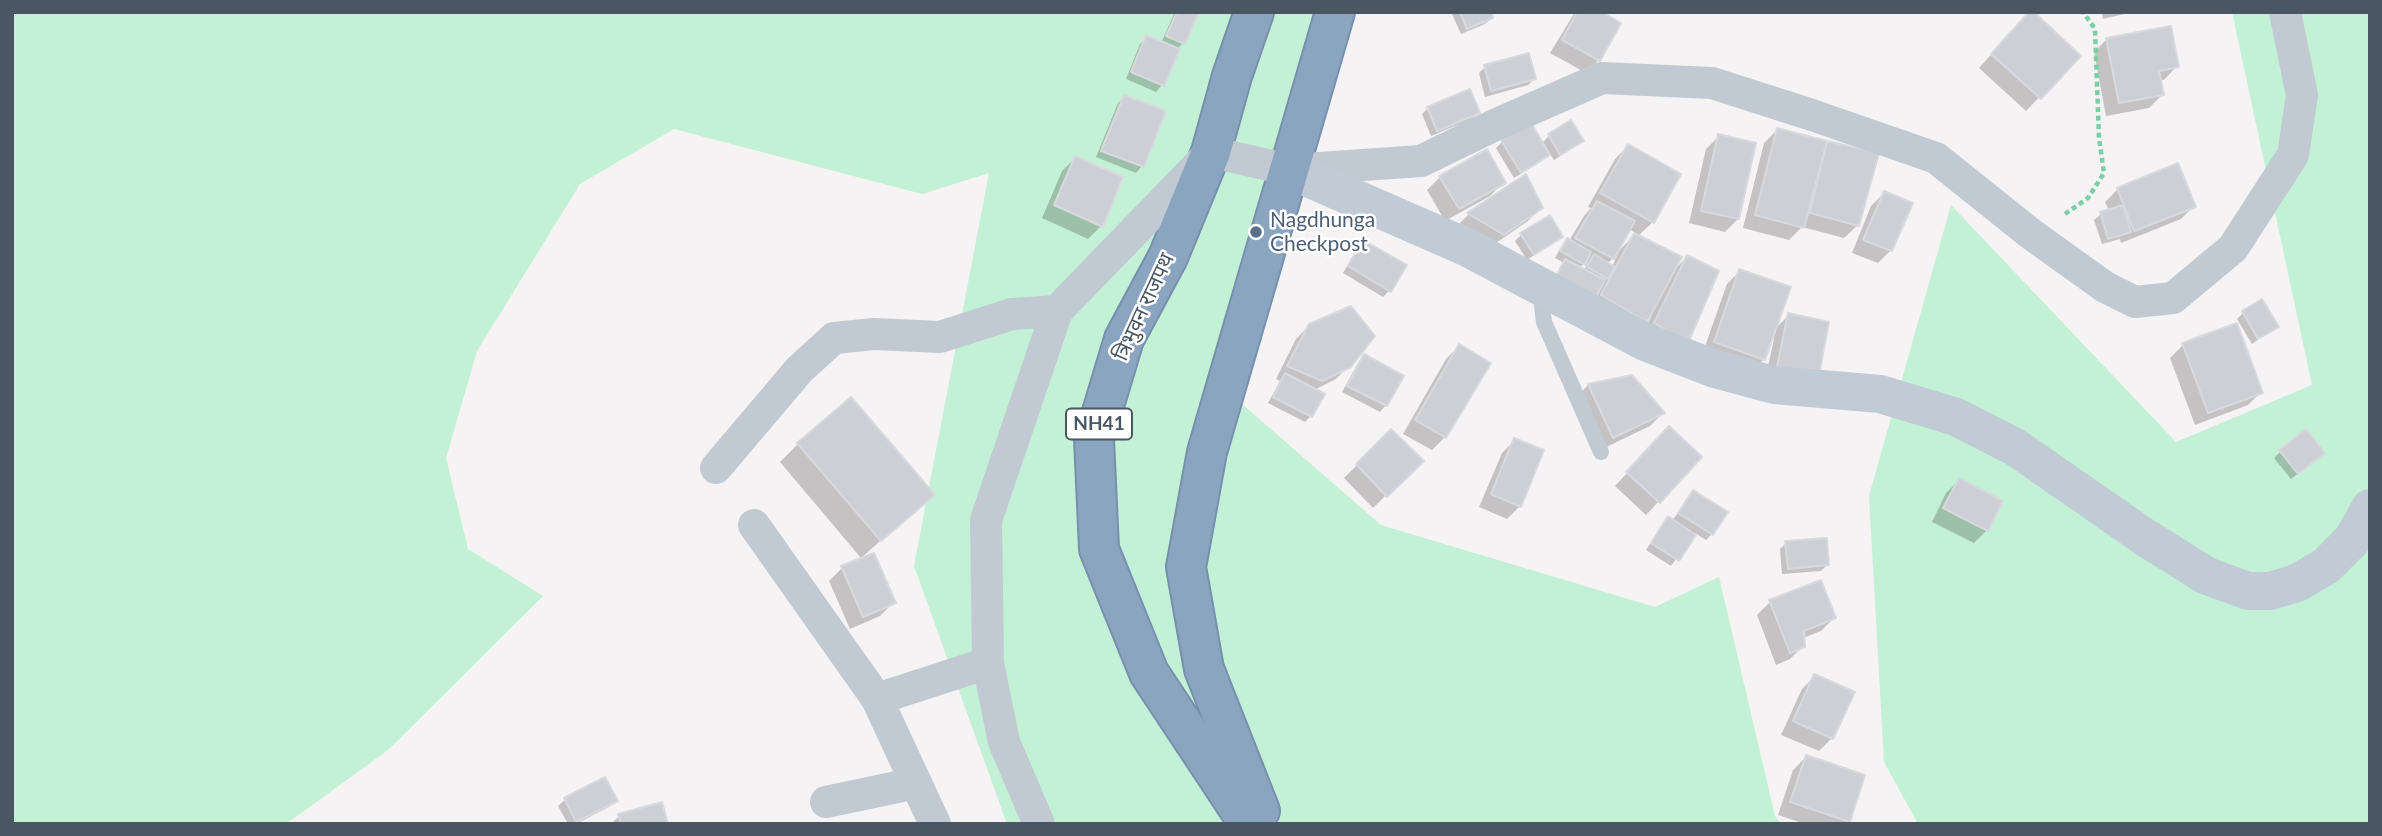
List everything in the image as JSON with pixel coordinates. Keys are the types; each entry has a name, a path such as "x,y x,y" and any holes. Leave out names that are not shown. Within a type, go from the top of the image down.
{"highway":[{"name":"त्रिभुवन राजपथ","path":"1250,824 1149,673 1099,549 1094,439 1124,339 1168,257 1210,152 1254,12"},
{"path":"1265,824 1204,669 1186,567 1207,452 1335,12"}],"street":[{"path":"1290,170 1421,161 1602,78 1712,83 1936,159 2031,234 2105,287 2135,302 2173,298 2234,248 2294,155 2302,95 2284,12"},
{"path":"1039,824 1004,743 988,663 986,520 1057,311 1210,152 1290,170 1466,247 1645,342 1715,369 1774,386 1880,394 1956,416 2015,447 2146,538 2207,576 2248,591 2270,591 2297,583 2326,566 2352,540 2370,508"},
{"path":"716,468 799,370 834,338 874,334 940,337 1012,314 1057,311"},
{"path":"754,524 877,699 935,824"},
{"path":"877,699 988,663"},
{"path":"826,802 916,783"}],"lane":[{"path":"1540,286 1544,322 1601,452"}],"path":[{"path":"2031,234 2088,198 2104,173 2099,138 2095,29 2083,12"}],"green space":[{"path":"12,12 1356,12 1290,170 1242,404 1381,525 1655,607 1719,577 1775,816 1781,824 1007,824 914,566 989,173 922,194 674,129 580,184 477,351 446,458 468,549 543,596 388,750 286,824 12,824"},
{"path":"2232,12 2370,12 2370,824 1918,824 1884,762 1869,496 1951,205 2176,442 2312,385"}],"building":[{"path":"1177,12 1199,12 1185,44 1166,36"},
{"path":"1460,12 1491,12 1493,18 1467,29"},
{"path":"1577,12 1602,12 1621,23 1600,61 1562,40"},
{"path":"2029,12 2034,12 2081,56 2041,99 1991,54"},
{"path":"2171,26 2179,67 2159,71 2164,95 2119,103 2106,38"},
{"path":"1146,35 1180,49 1164,86 1131,72"},
{"path":"1529,53 1536,79 1491,91 1484,65"},
{"path":"1470,89 1480,113 1437,131 1427,107"},
{"path":"1124,95 1166,111 1144,167 1101,151"},
{"path":"1571,120 1584,141 1560,155 1548,134"},
{"path":"1531,123 1550,155 1521,173 1501,140"},
{"path":"1777,128 1827,141 1804,228 1755,215"},
{"path":"1718,134 1756,143 1739,219 1701,211"},
{"path":"1827,141 1879,153 1859,226 1810,213"},
{"path":"1628,144 1681,174 1654,223 1600,193"},
{"path":"1487,149 1506,183 1459,209 1439,176"},
{"path":"1075,156 1123,177 1103,227 1054,205"},
{"path":"2178,163 2196,207 2134,231 2117,188"},
{"path":"1526,174 1543,208 1504,235 1467,213"},
{"path":"1884,191 1913,203 1892,251 1863,240"},
{"path":"1597,201 1635,221 1614,259 1575,238"},
{"path":"2123,205 2131,232 2108,239 2100,212"},
{"path":"1550,215 1563,237 1534,255 1520,233"},
{"path":"1634,233 1682,257 1647,322 1601,295"},
{"path":"1567,238 1591,252 1585,265 1560,251"},
{"path":"1363,240 1407,265 1391,292 1348,266"},
{"path":"1594,254 1615,267 1608,279 1587,267"},
{"path":"1687,255 1719,271 1688,343 1654,323"},
{"path":"1565,259 1605,280 1594,301 1554,280"},
{"path":"1739,269 1791,287 1765,360 1714,342"},
{"path":"2262,299 2279,327 2258,339 2242,311"},
{"path":"1351,306 1375,336 1351,367 1322,381 1287,366 1309,324"},
{"path":"1788,313 1829,322 1819,375 1777,367"},
{"path":"2237,323 2263,393 2208,413 2182,343"},
{"path":"1459,344 1491,363 1446,438 1415,420"},
{"path":"1364,354 1404,376 1387,406 1347,386"},
{"path":"1285,373 1325,394 1312,417 1273,397"},
{"path":"1632,375 1665,413 1613,438 1588,384"},
{"path":"851,397 935,495 881,541 797,443"},
{"path":"1669,426 1702,457 1660,503 1626,472"},
{"path":"1391,429 1424,461 1387,497 1356,464"},
{"path":"2306,429 2325,453 2298,474 2279,450"},
{"path":"1514,438 1544,450 1521,507 1491,494"},
{"path":"1959,478 2003,501 1988,531 1943,508"},
{"path":"1693,490 1728,512 1713,535 1678,513"},
{"path":"1668,516 1696,535 1679,561 1651,543"},
{"path":"1827,538 1829,565 1788,569 1785,541"},
{"path":"874,553 896,603 863,617 841,566"},
{"path":"1821,580 1836,618 1804,631 1805,647 1790,653 1769,600"},
{"path":"1814,674 1855,692 1833,739 1793,721"},
{"path":"1806,755 1865,775 1850,822 1790,802"},
{"path":"605,777 618,801 576,822 564,798"},
{"path":"662,802 668,824 621,824 618,814"}],"place":[{"name":"Nagdhunga Checkpost","path":"1256,232"}]}
